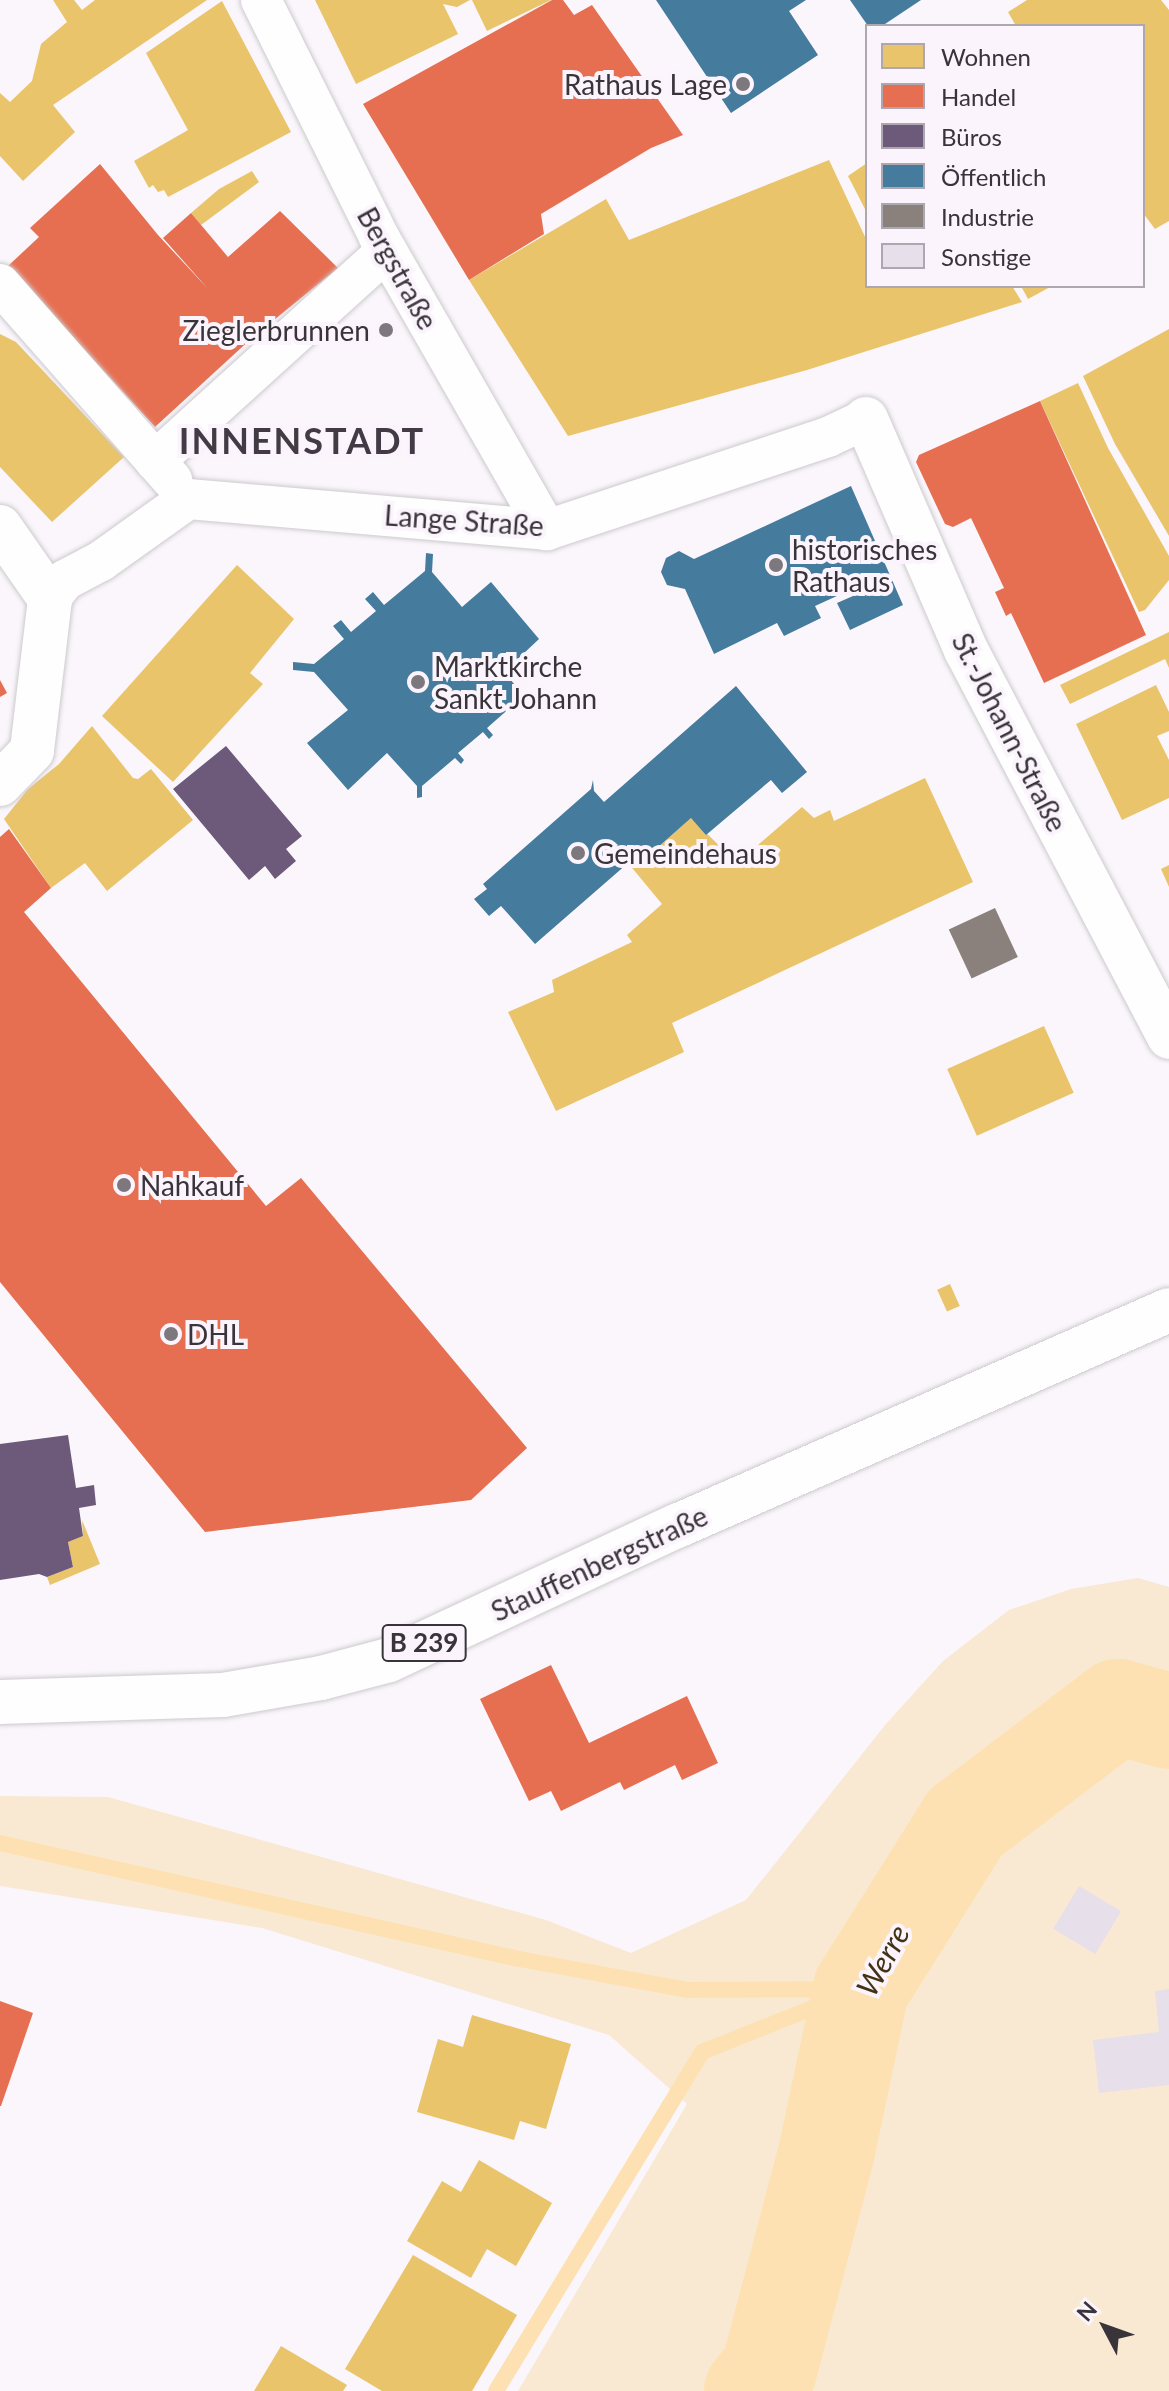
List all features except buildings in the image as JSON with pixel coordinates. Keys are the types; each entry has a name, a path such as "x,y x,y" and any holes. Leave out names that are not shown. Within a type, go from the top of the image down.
{"main road":[{"name":"St.-Johann-Straße","path":"866,419 966,650 1169,1037"},
{"path":"0,527 50,599 32,751 0,784"},
{"name":"Stauffenbergstraße","path":"0,1702 223,1695 321,1678 389,1660 691,1519 1169,1310"}],"street":[{"name":"Bergstraße","path":"261,0 387,251 547,530"},
{"path":"148,452 387,251"},
{"path":"0,284 188,499 101,561 65,580 50,599"},
{"name":"Lange Straße","path":"188,499 547,530 828,437 866,419"}],"shaded area":[{"path":"1138,1578 1169,1587 1169,2391 518,2391 687,2104 609,2035 262,1928 0,1886 0,1796 108,1797 546,1920 631,1953 746,1900 886,1724 943,1661 1009,1610 1071,1589"}],"waterway":[{"name":"Werre","path":"752,2391 769,2370 827,2150 861,1989 965,1823 1118,1707 1169,1721"},
{"path":"0,1843 519,1959 688,1990 861,1989"},
{"path":"496,2391 702,2052 852,1992"}],"place":[{"name":"Rathaus Lage","path":"743,84"},
{"name":"Zieglerbrunnen","path":"386,330"},
{"name":"historisches Rathaus","path":"776,565"},
{"name":"Marktkirche Sankt Johann","path":"418,682"},
{"name":"Gemeindehaus","path":"578,853"},
{"name":"Nahkauf","path":"124,1185"},
{"name":"DHL","path":"171,1334"}],"district":[{"name":"INNENSTADT","path":"302,441"}]}
